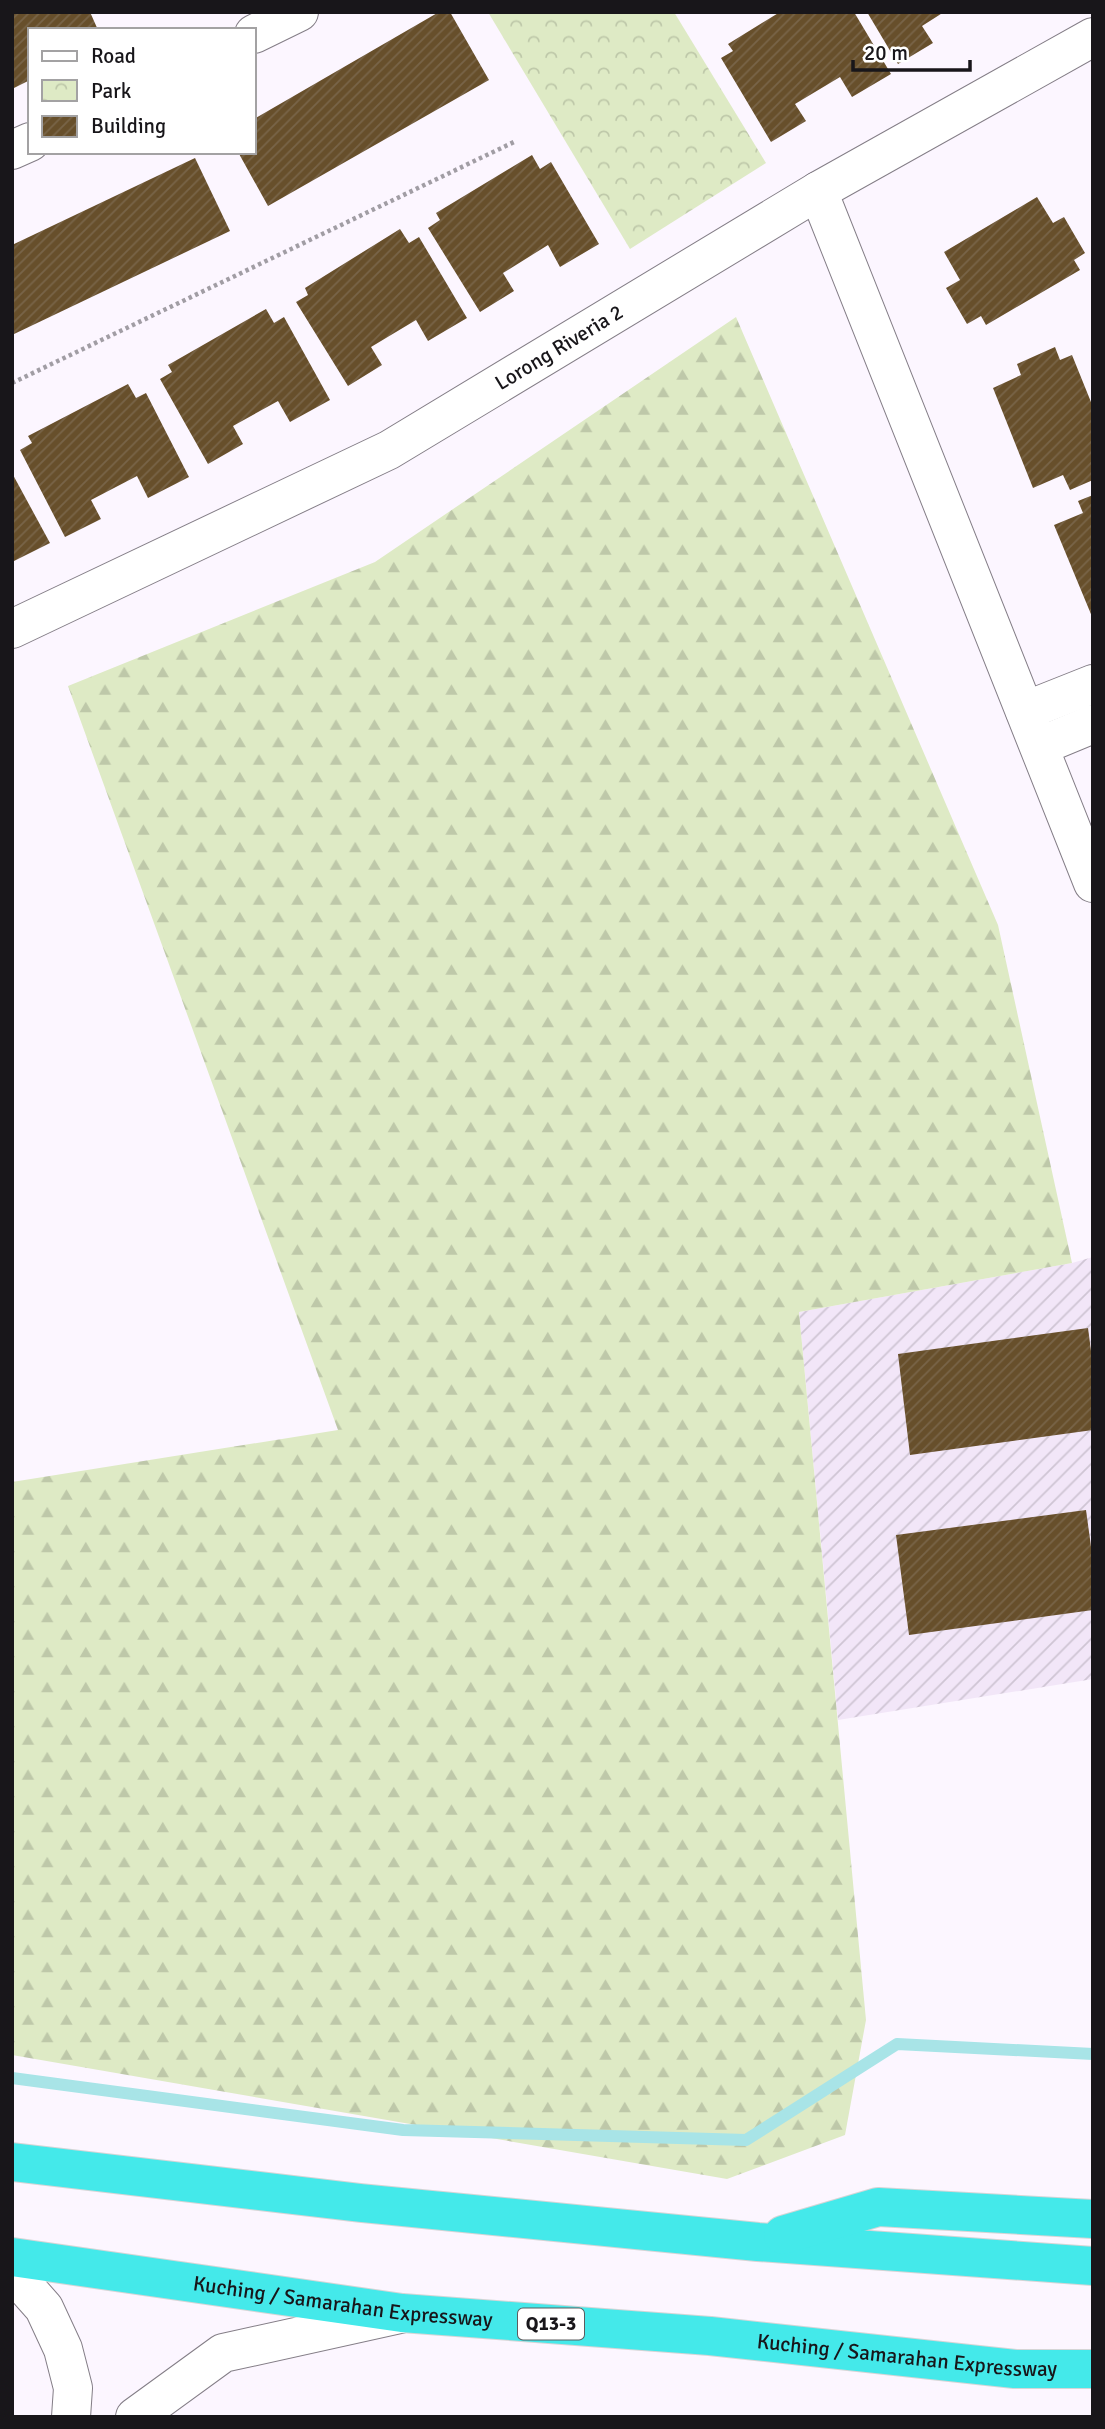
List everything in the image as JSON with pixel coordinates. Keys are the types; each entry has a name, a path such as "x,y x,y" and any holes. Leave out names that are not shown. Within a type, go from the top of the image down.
{"highway":[{"path":"12,2162 348,2202 758,2242 1093,2266"},
{"path":"758,2242 878,2207 1093,2218"},
{"name":"Kuching / Samarahan Expressway","path":"12,2257 402,2313 710,2336 1015,2369 1093,2369"},
{"path":"1015,2369 1093,2386"}],"street":[{"path":"256,33 299,12"},
{"name":"Lorong Riveria 2","path":"12,629 388,450 818,191 1093,37"},
{"path":"12,150 28,143"},
{"path":"818,191 1093,883"},
{"path":"1025,711 1093,684"},
{"path":"1040,747 1093,724"},
{"path":"12,2272 44,2308 63,2349 73,2388 71,2417"},
{"path":"135,2417 223,2353 402,2313"}],"path":[{"path":"12,383 516,141"}],"shaded area":[{"path":"1093,1257 1093,1679 838,1720 799,1312"}],"green space":[{"path":"488,12 674,12 766,163 630,249"},
{"path":"736,317 998,925 1072,1263 799,1312 866,2020 845,2135 727,2179 12,2055 12,1482 338,1430 68,686 375,562"}],"building":[{"path":"12,12 90,12 97,28 28,28 28,81 12,89"},
{"path":"439,12 450,12 489,80 268,206 239,154 256,154 256,118"},
{"path":"780,12 854,12 891,74 852,97 840,77 795,104 806,121 771,142 721,58 733,51 728,44"},
{"path":"867,12 944,12 922,26 933,43 898,64"},
{"path":"532,155 540,169 551,162 599,244 560,267 548,245 503,273 514,291 480,312 428,228 440,220 436,213"},
{"path":"195,158 230,231 12,335 12,245"},
{"path":"1037,197 1053,223 1064,217 1085,253 1074,260 1080,270 986,325 981,316 967,324 946,288 960,280 944,252"},
{"path":"400,229 409,243 419,237 467,318 428,341 416,320 371,347 382,365 348,386 296,302 308,295 305,288"},
{"path":"266,309 274,323 284,317 330,400 290,422 278,401 233,426 243,444 208,464 160,379 172,372 168,365"},
{"path":"1055,347 1060,360 1072,355 1093,407 1093,480 1070,490 1063,475 1033,488 993,388 1021,375 1017,364"},
{"path":"128,384 136,398 146,393 189,477 148,498 137,476 91,500 101,519 65,537 20,450 32,443 28,436"},
{"path":"12,473 50,543 12,562"},
{"path":"1093,495 1093,619 1054,525 1083,513 1078,501"},
{"path":"1088,1328 1093,1366 1093,1430 910,1455 898,1354"},
{"path":"1086,1510 1093,1561 1093,1610 909,1635 896,1535"}],"waterway":[{"path":"12,2078 403,2130 746,2140 897,2044 1093,2054"}]}
